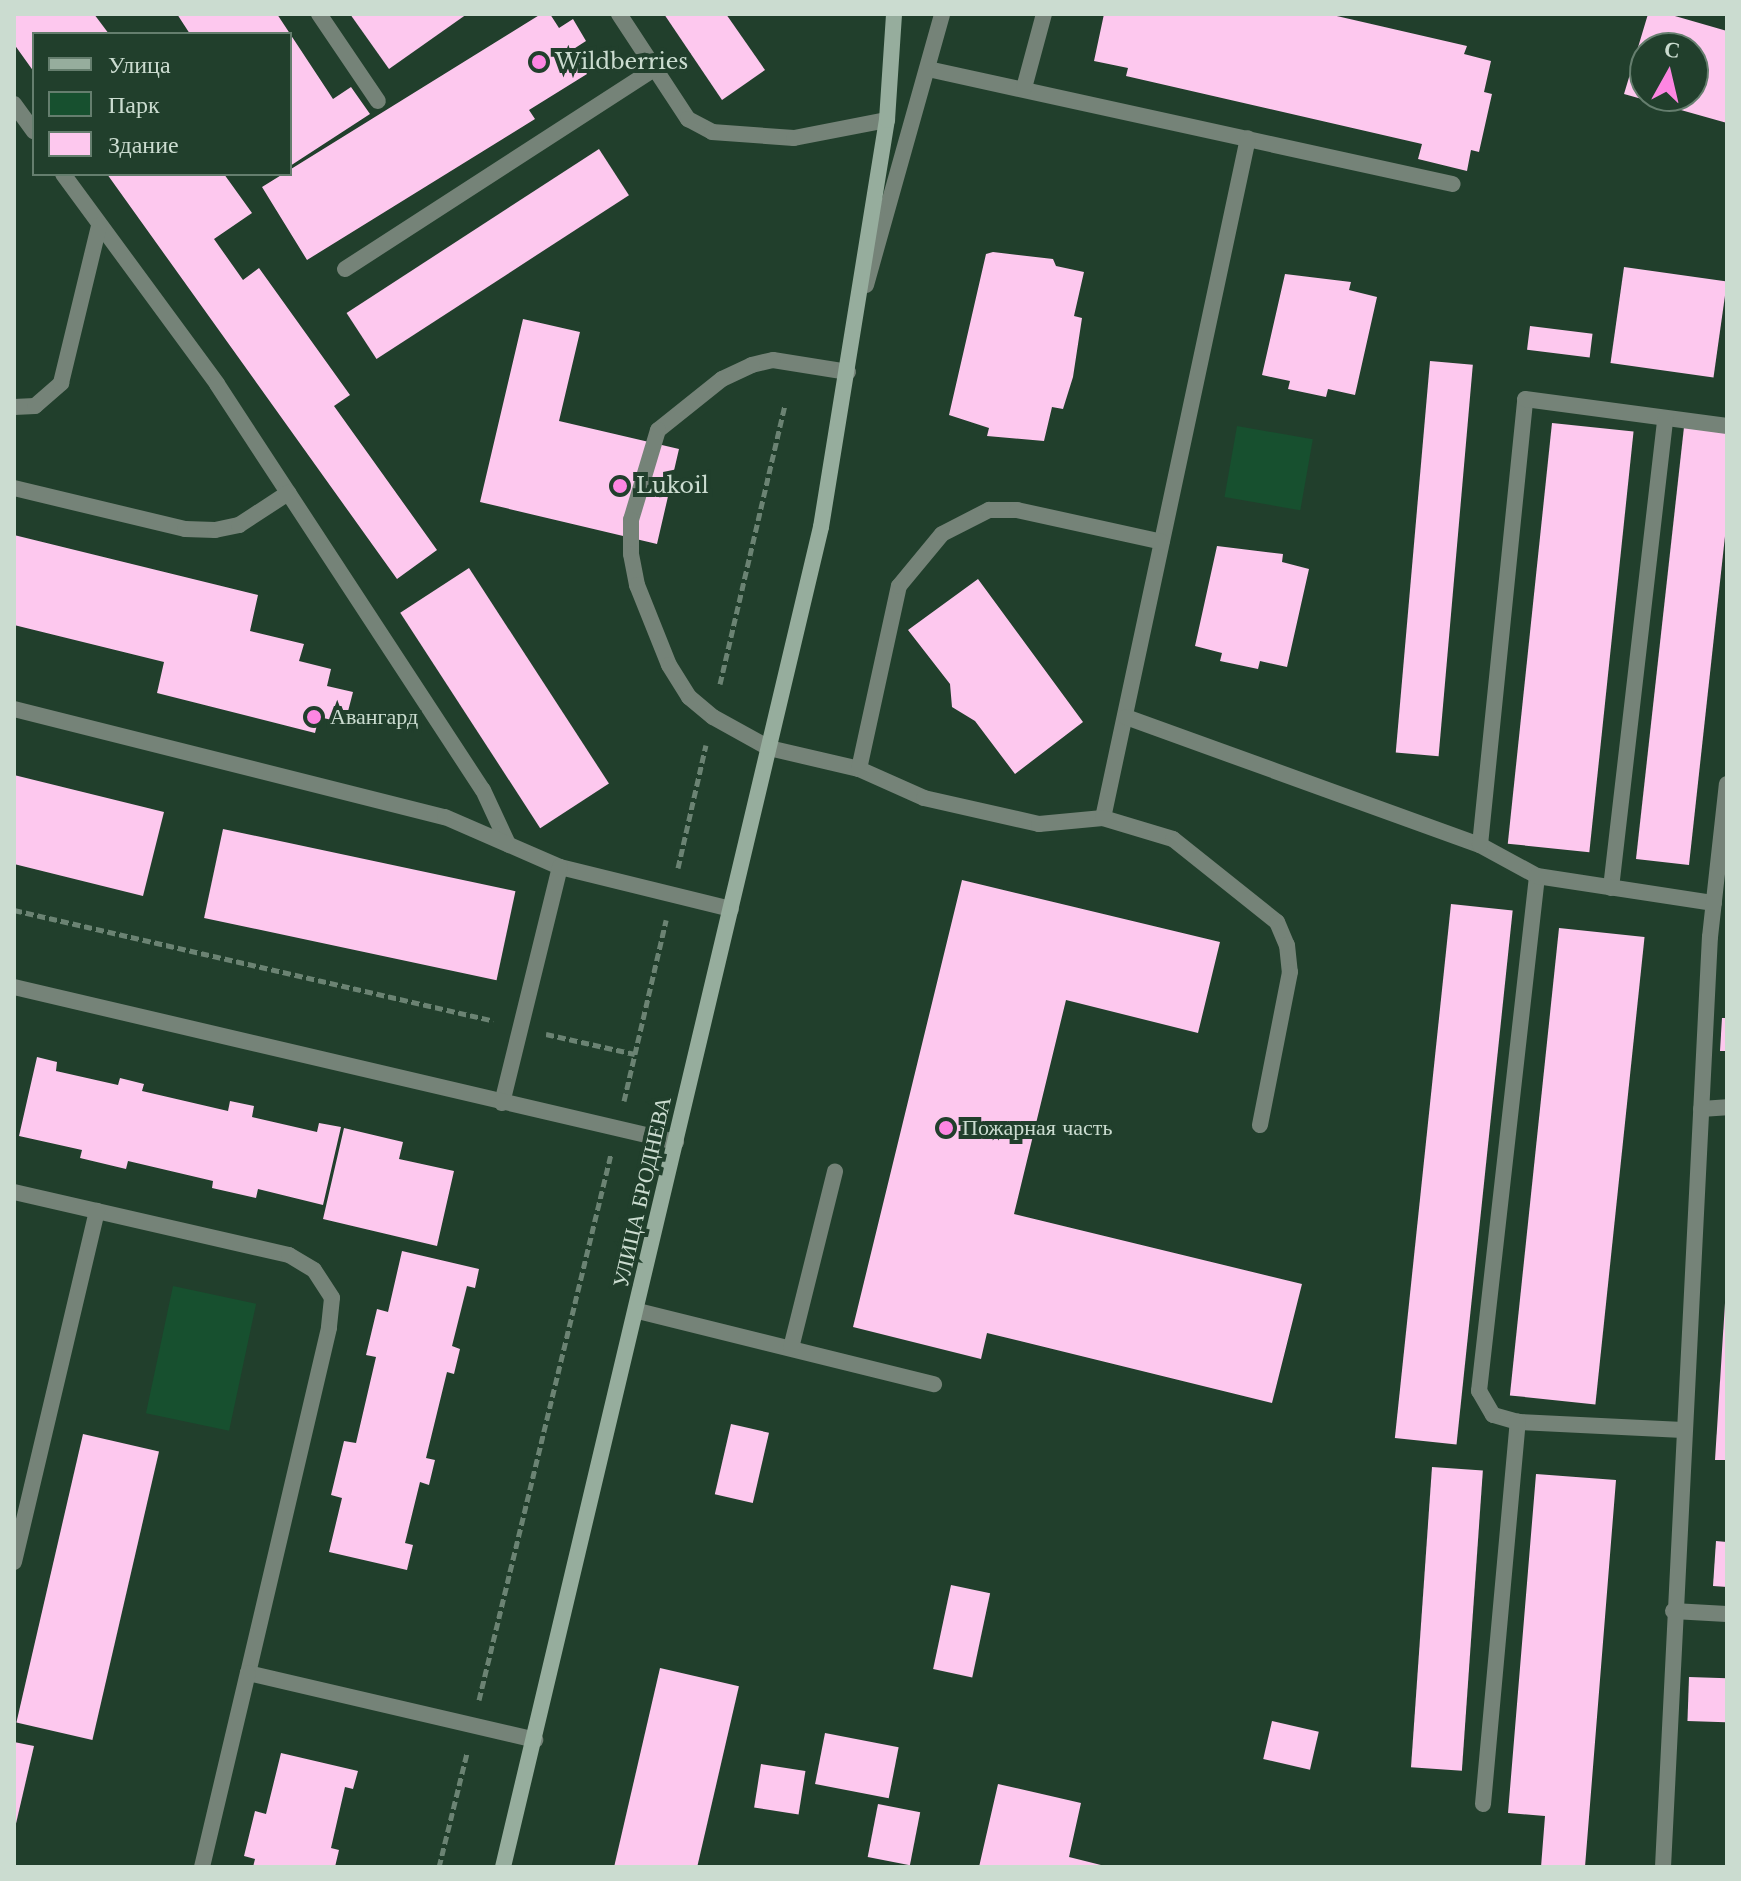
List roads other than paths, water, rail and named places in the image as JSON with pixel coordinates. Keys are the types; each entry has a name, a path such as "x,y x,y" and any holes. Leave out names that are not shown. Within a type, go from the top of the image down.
{"main road":[{"name":"УЛИЦА БРОДНЕВА","path":"503,1867 638,1311 821,527 860,306 887,120 894,14"}],"street":[{"path":"319,14 378,101"},
{"path":"619,14 688,119 712,132 794,138 887,120"},
{"path":"860,306 942,14"},
{"path":"1024,88 1044,14"},
{"path":"345,269 654,69"},
{"path":"928,69 1453,184"},
{"path":"14,104 32,129"},
{"path":"1103,818 1248,138"},
{"path":"64,176 217,384 483,790 508,844"},
{"path":"14,407 35,406 61,383 99,226"},
{"path":"848,372 773,360 722,379 658,430 631,520 637,585 669,665 689,697 713,717 769,748 859,769 924,798 1039,824 1103,818 1173,839 1277,922 1287,945 1290,972 1260,1125"},
{"path":"1480,845 1525,399 1727,426"},
{"path":"1611,888 1665,418"},
{"path":"14,488 185,529 215,530 239,525 288,493"},
{"path":"859,769 899,586 942,534 989,510 1017,510 1162,542"},
{"path":"14,709 445,817 560,867 731,909"},
{"path":"1126,717 1480,845 1537,876 1714,903"},
{"path":"1663,1867 1673,1611 1701,1109 1714,903 1727,784"},
{"path":"502,1103 560,867"},
{"path":"1537,876 1479,1391 1493,1415 1518,1422 1683,1430"},
{"path":"14,987 676,1142"},
{"path":"1701,1109 1727,1107"},
{"path":"791,1348 835,1171"},
{"path":"14,1192 289,1255 314,1270 332,1298 329,1328 202,1867"},
{"path":"14,1562 97,1211"},
{"path":"638,1311 934,1384"},
{"path":"1483,1804 1518,1422"},
{"path":"1673,1611 1727,1614"},
{"path":"248,1673 535,1740"}],"place":[{"name":"Wildberries","path":"539,62"},
{"name":"Lukoil","path":"620,486"},
{"name":"Авангард","path":"314,717"},
{"name":"Пожарная часть","path":"946,1128"}]}
